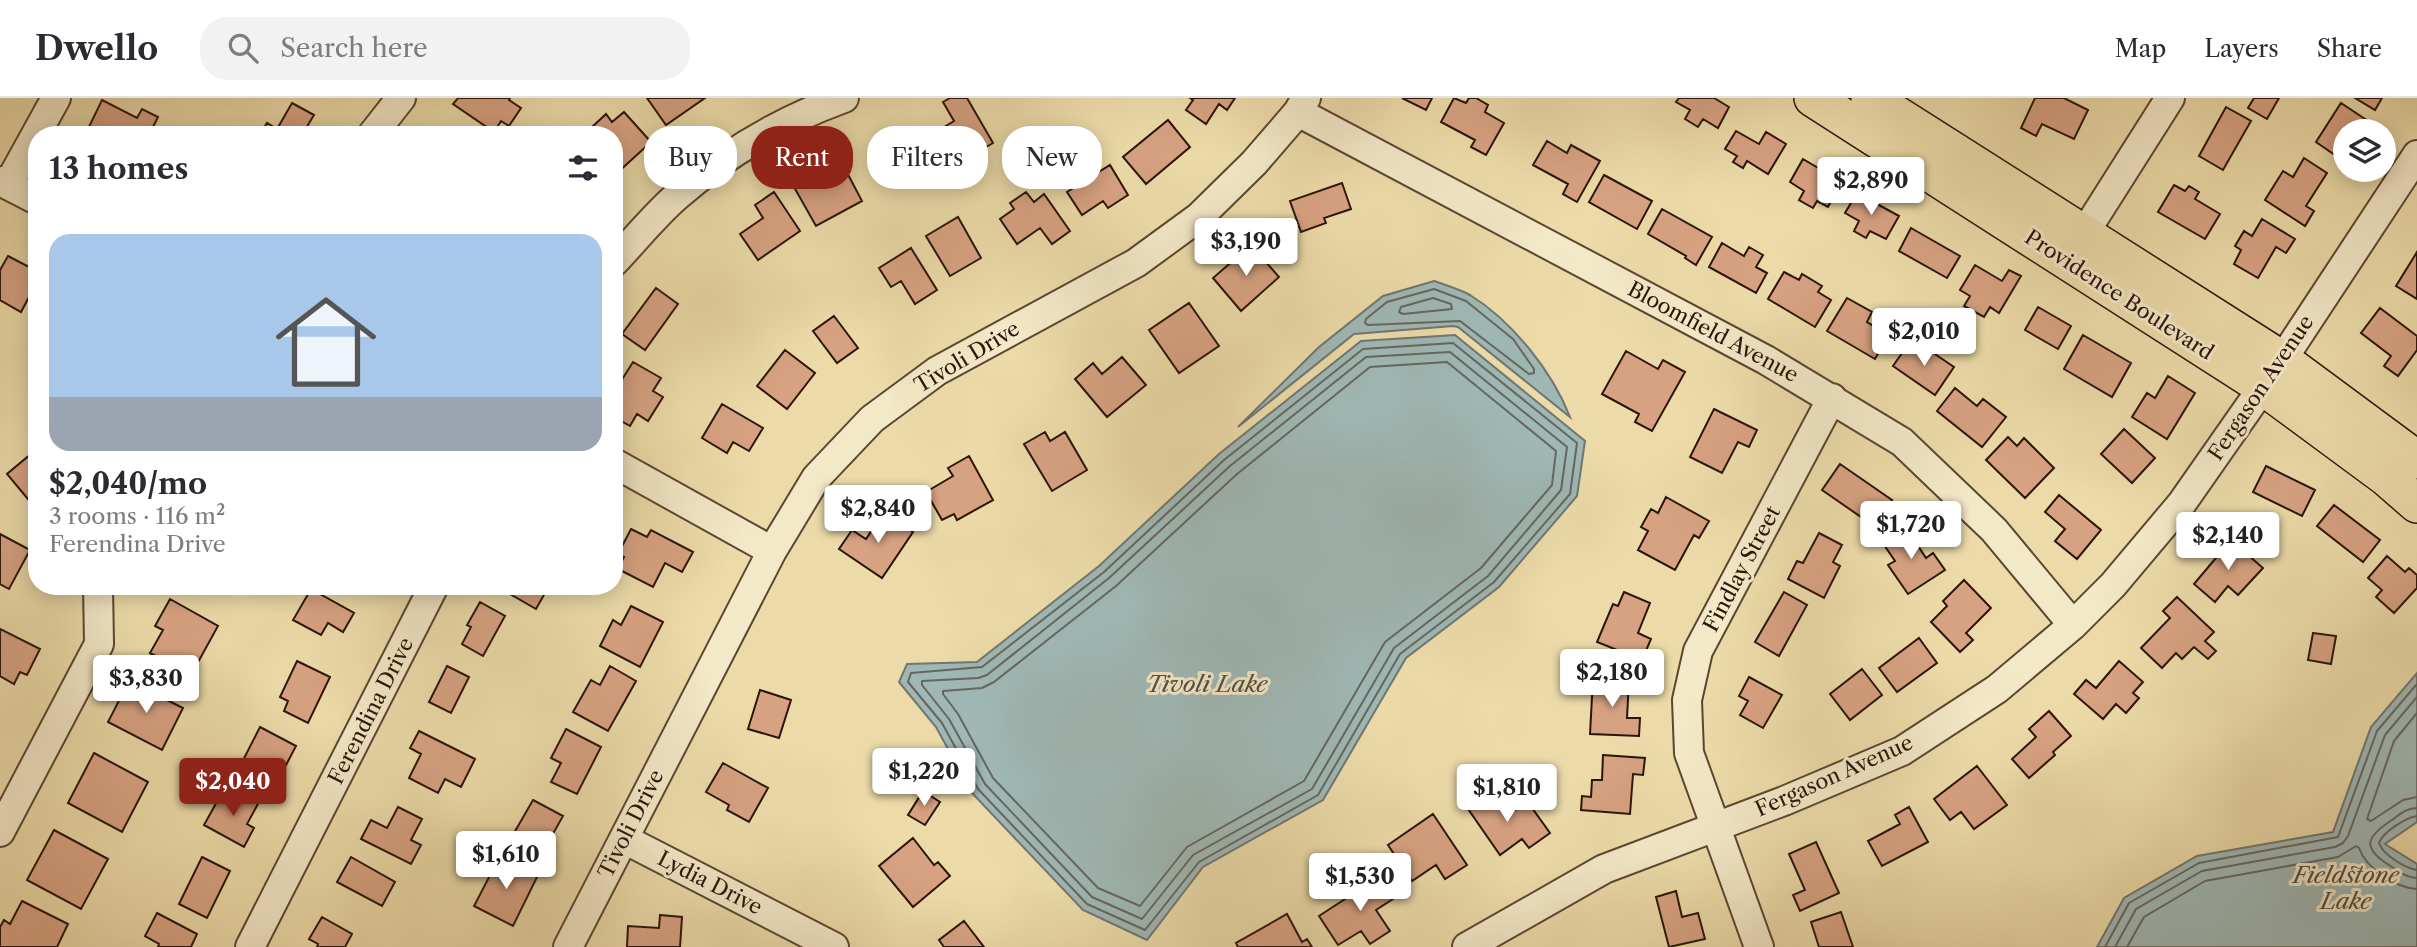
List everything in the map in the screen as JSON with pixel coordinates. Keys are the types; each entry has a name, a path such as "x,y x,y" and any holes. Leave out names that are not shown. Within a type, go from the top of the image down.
{"main road":[{"name":"Providence Boulevard","path":"1813,98 2075,248 2273,374 2417,460"},
{"name":"Providence Boulevard","path":"1870,98 2075,248"},
{"name":"Providence Boulevard","path":"2273,374 2417,504"}],"street":[{"path":"39,126 56,98"},
{"path":"379,126 401,98"},
{"path":"623,253 677,196 730,155 804,113 844,98"},
{"path":"2075,248 2169,98"},
{"name":"Bloomfield Avenue","path":"1302,105 1766,359 1902,442 1994,530 2073,625"},
{"name":"Tivoli Drive","path":"568,947 772,551 816,478 872,419 937,371 1136,263 1199,217 1254,163 1302,105"},
{"path":"28,144 4,183 28,195"},
{"name":"Fergason Avenue","path":"1467,947 1604,869 1784,801 1902,751 1997,689 2073,625 2113,585 2182,503 2273,374 2417,155"},
{"name":"Findlay Street","path":"1759,947 1689,753 1687,700 1698,651 1832,398"},
{"path":"623,468 772,551"},
{"path":"0,832 99,644 97,595"},
{"name":"Ferendina Drive","path":"250,947 429,595"},
{"name":"Lydia Drive","path":"624,839 834,947"}],"water":[{"path":"1434,281 1470,295 1515,333 1542,365 1570,417 1458,327 1453,326 1354,334 1238,427 1319,347 1383,296"},
{"name":"Tivoli Lake","path":"1455,335 1585,441 1577,496 1499,587 1406,658 1323,800 1203,867 1147,940 1083,910 972,793 936,727 899,682 907,664 977,662 1099,566 1219,454 1361,341"},
{"name":"Fieldstone Lake","path":"2417,673 2417,822 2385,844 2417,864 2417,947 2097,947 2124,898 2197,856 2333,832 2371,727"}],"building":[{"path":"458,98 510,98 509,100 521,108 509,126 501,121 498,126 485,126 453,104"},
{"path":"647,98 705,98 666,125"},
{"path":"950,98 967,98 983,126 946,126 954,121 943,102"},
{"path":"1190,98 1235,98 1227,110 1219,104 1206,124 1186,110 1193,100"},
{"path":"1402,98 1432,98 1426,110"},
{"path":"1454,98 1466,103 1469,98 1476,98 1488,105 1485,112 1504,123 1486,155 1471,147 1475,140 1441,122"},
{"path":"1679,98 1714,98 1729,107 1718,128 1703,119 1698,127 1685,119 1690,110 1676,102"},
{"path":"2035,98 2064,98 2088,110 2074,139 2042,124 2036,136 2021,128"},
{"path":"2254,98 2279,98 2267,119 2248,108"},
{"path":"2355,98 2382,98 2375,110"},
{"path":"102,100 137,118 142,109 158,117 154,126 89,126"},
{"path":"292,103 314,115 307,126 279,126"},
{"path":"2341,103 2365,119 2333,119 2333,154 2316,142"},
{"path":"2226,107 2251,121 2223,170 2199,156"},
{"path":"624,112 644,134 644,148 623,168 623,126 593,126 606,114 612,122"},
{"path":"1168,120 1190,147 1146,184 1123,157"},
{"path":"1736,131 1759,144 1766,132 1786,144 1768,174 1747,161 1743,168 1733,162 1737,156 1725,149"},
{"path":"1547,141 1567,153 1571,145 1600,161 1577,202 1563,194 1568,184 1533,165"},
{"path":"2304,158 2327,173 2306,206 2314,211 2305,226 2265,200 2283,171 2293,177"},
{"path":"1803,159 1842,182 1828,207 1817,201 1813,208 1799,200 1804,191 1790,182"},
{"path":"1110,165 1128,195 1108,208 1103,201 1082,215 1067,192 1072,189 1102,189 1102,170"},
{"path":"1604,175 1652,201 1637,229 1589,202"},
{"path":"1342,183 1351,209 1324,218 1326,223 1301,232 1290,201"},
{"path":"853,184 862,201 816,226 795,189 853,189"},
{"path":"2174,185 2185,191 2189,186 2199,192 2195,199 2220,214 2205,239 2158,212"},
{"path":"774,192 800,231 758,260 740,234 763,218 755,205"},
{"path":"1026,192 1034,202 1044,194 1070,231 1052,244 1040,228 1017,244 1000,219 1014,209 1010,203"},
{"path":"1857,193 1899,216 1886,239 1870,231 1866,238 1854,231 1859,221 1845,213"},
{"path":"1662,209 1712,237 1696,265 1685,258 1686,256 1648,234"},
{"path":"958,217 981,258 950,276 926,236"},
{"path":"2262,219 2295,239 2286,253 2276,247 2258,278 2234,264 2241,250 2235,246 2244,231 2252,236"},
{"path":"1911,228 1960,256 1947,278 1899,251"},
{"path":"1722,243 1744,256 1749,247 1763,255 1756,267 1767,273 1756,293 1709,267"},
{"path":"1251,245 1279,277 1241,311 1213,278"},
{"path":"911,248 937,290 915,304 901,281 891,287 879,268"},
{"path":"2417,252 2417,299 2396,286"},
{"path":"8,256 28,266 28,299 21,312 0,300 0,270"},
{"path":"1975,265 2002,281 2009,270 2021,276 1999,313 1990,307 1984,317 1964,306 1970,296 1960,290"},
{"path":"1784,272 1799,280 1802,274 1822,286 1818,292 1831,300 1815,327 1768,299"},
{"path":"656,288 678,304 645,350 623,333"},
{"path":"1847,298 1872,312 1867,322 1889,335 1875,359 1827,331"},
{"path":"1189,303 1219,346 1179,373 1149,330"},
{"path":"2038,307 2071,326 2058,349 2025,330"},
{"path":"2380,308 2417,336 2417,350 2398,376 2384,366 2391,356 2361,333"},
{"path":"834,316 858,348 837,363 813,331"},
{"path":"2083,335 2131,363 2112,397 2064,369"},
{"path":"1909,343 1923,352 1926,348 1954,367 1935,395 1893,366"},
{"path":"785,350 815,373 787,409 757,386"},
{"path":"1626,351 1658,369 1663,360 1685,372 1652,431 1635,422 1639,414 1602,394"},
{"path":"1122,357 1146,385 1107,417 1075,379 1093,363 1102,374"},
{"path":"633,362 661,378 653,391 663,397 648,421 637,414 630,426 623,422 623,378"},
{"path":"2168,376 2195,393 2167,439 2132,417 2147,393 2155,398"},
{"path":"1955,388 1977,406 1983,399 2006,417 1982,447 1937,411"},
{"path":"722,404 763,428 749,451 733,442 727,453 702,438"},
{"path":"1714,409 1757,430 1749,447 1738,442 1722,473 1690,457"},
{"path":"2124,429 2155,458 2132,483 2101,454"},
{"path":"1045,432 1050,441 1065,432 1087,470 1052,491 1024,444"},
{"path":"2008,437 2017,446 2024,438 2054,468 2025,498 1986,460"},
{"path":"28,456 28,499 7,474"},
{"path":"969,456 993,500 957,520 954,514 942,520 926,492 953,476 948,468"},
{"path":"1840,464 1892,500 1874,526 1822,490"},
{"path":"2266,466 2315,490 2302,516 2253,492"},
{"path":"2059,495 2101,530 2077,559 2055,541 2065,529 2045,512"},
{"path":"1666,497 1709,521 1699,538 1694,535 1675,570 1638,550 1648,531 1641,527 1651,509 1658,513"},
{"path":"2334,505 2380,540 2363,562 2317,526"},
{"path":"883,513 913,532 882,578 839,549 852,530 866,539"},
{"path":"1905,526 1926,558 1933,553 1945,570 1908,594 1888,565 1895,561 1882,542"},
{"path":"631,529 647,537 651,530 693,552 682,572 665,563 653,587 623,572 623,544"},
{"path":"1819,533 1842,545 1833,562 1840,566 1824,598 1788,579 1797,561 1803,563"},
{"path":"0,534 28,549 28,554 9,589 0,584"},
{"path":"2231,540 2263,568 2238,595 2228,586 2215,602 2194,584"},
{"path":"2387,556 2405,572 2409,568 2417,575 2417,588 2394,613 2376,597 2382,590 2368,578"},
{"path":"1964,580 1991,608 1966,633 1973,640 1960,652 1931,622 1947,606 1943,601"},
{"path":"1624,592 1650,603 1638,633 1651,639 1642,660 1597,642 1613,604 1618,606"},
{"path":"1784,592 1807,605 1779,656 1755,642"},
{"path":"308,595 322,595 354,613 343,632 328,623 321,635 293,620"},
{"path":"512,595 544,595 536,609"},
{"path":"2177,597 2214,632 2205,641 2216,651 2208,659 2194,647 2182,659 2176,653 2162,668 2141,648 2170,618 2163,611"},
{"path":"170,599 218,626 191,675 150,653 163,630 155,626"},
{"path":"480,602 505,616 483,656 462,644 471,627 467,625"},
{"path":"631,606 663,622 640,667 600,646 613,620 621,625"},
{"path":"0,629 40,649 27,675 20,672 14,684 0,676"},
{"path":"2313,633 2336,636 2331,664 2308,660"},
{"path":"1919,638 1937,663 1897,692 1879,668"},
{"path":"297,661 330,677 308,723 284,711 288,701 280,697"},
{"path":"2119,661 2143,682 2133,693 2139,698 2126,713 2116,704 2103,719 2074,694 2086,680 2096,688"},
{"path":"447,666 469,677 451,713 429,702"},
{"path":"610,666 636,681 608,731 573,712 591,680 600,685"},
{"path":"1862,669 1882,695 1850,720 1830,694"},
{"path":"1749,677 1782,695 1763,728 1740,715 1748,701 1739,696"},
{"path":"1593,678 1629,680 1627,718 1640,718 1639,736 1590,734"},
{"path":"129,681 183,708 162,750 108,722"},
{"path":"760,690 791,700 779,738 748,729"},
{"path":"2049,711 2071,736 2053,752 2055,755 2029,778 2012,759 2036,737 2029,729"},
{"path":"260,727 296,746 273,790 237,772"},
{"path":"566,729 601,747 577,794 551,782 561,763 551,758"},
{"path":"419,731 475,759 461,787 445,779 438,793 409,778 421,754 410,748"},
{"path":"94,753 148,782 122,832 68,803"},
{"path":"1603,755 1645,758 1643,775 1633,774 1630,814 1581,810 1582,796 1591,797 1592,780 1602,780"},
{"path":"723,763 768,788 749,822 727,810 729,805 706,792"},
{"path":"1977,766 2007,805 1974,829 1961,812 1950,820 1934,799"},
{"path":"235,790 259,802 247,824 254,828 244,847 204,825 219,798 228,804"},
{"path":"923,791 940,802 925,825 908,815"},
{"path":"1487,791 1506,817 1527,801 1550,833 1529,848 1522,839 1500,855 1466,806"},
{"path":"533,800 563,816 540,857 510,840"},
{"path":"398,807 422,819 411,840 421,845 411,864 361,839 371,820 387,828"},
{"path":"1909,807 1928,842 1882,866 1868,841 1900,824 1895,815"},
{"path":"1433,814 1467,865 1445,879 1436,865 1412,881 1388,845"},
{"path":"54,830 108,859 81,909 27,880"},
{"path":"913,838 934,865 938,862 950,876 913,907 879,866"},
{"path":"1816,842 1839,893 1800,911 1793,895 1805,890 1789,854"},
{"path":"500,856 538,875 513,926 474,906"},
{"path":"202,857 230,871 207,918 179,904"},
{"path":"351,857 395,882 382,906 337,882"},
{"path":"1382,875 1396,897 1376,910 1390,931 1370,944 1361,931 1338,945 1319,916"},
{"path":"1676,891 1682,917 1698,913 1705,939 1669,947 1656,897"},
{"path":"22,901 68,924 57,947 0,947 0,927 4,920 10,924"},
{"path":"1841,912 1853,947 1819,947 1811,922"},
{"path":"157,913 197,934 191,947 158,947 159,944 145,936"},
{"path":"1287,914 1302,942 1307,939 1312,947 1238,947 1236,943"},
{"path":"660,915 682,917 680,947 627,947 628,926 659,928"},
{"path":"322,917 352,934 345,947 317,947 318,944 309,939"},
{"path":"964,921 984,947 944,947 939,940"}]}
